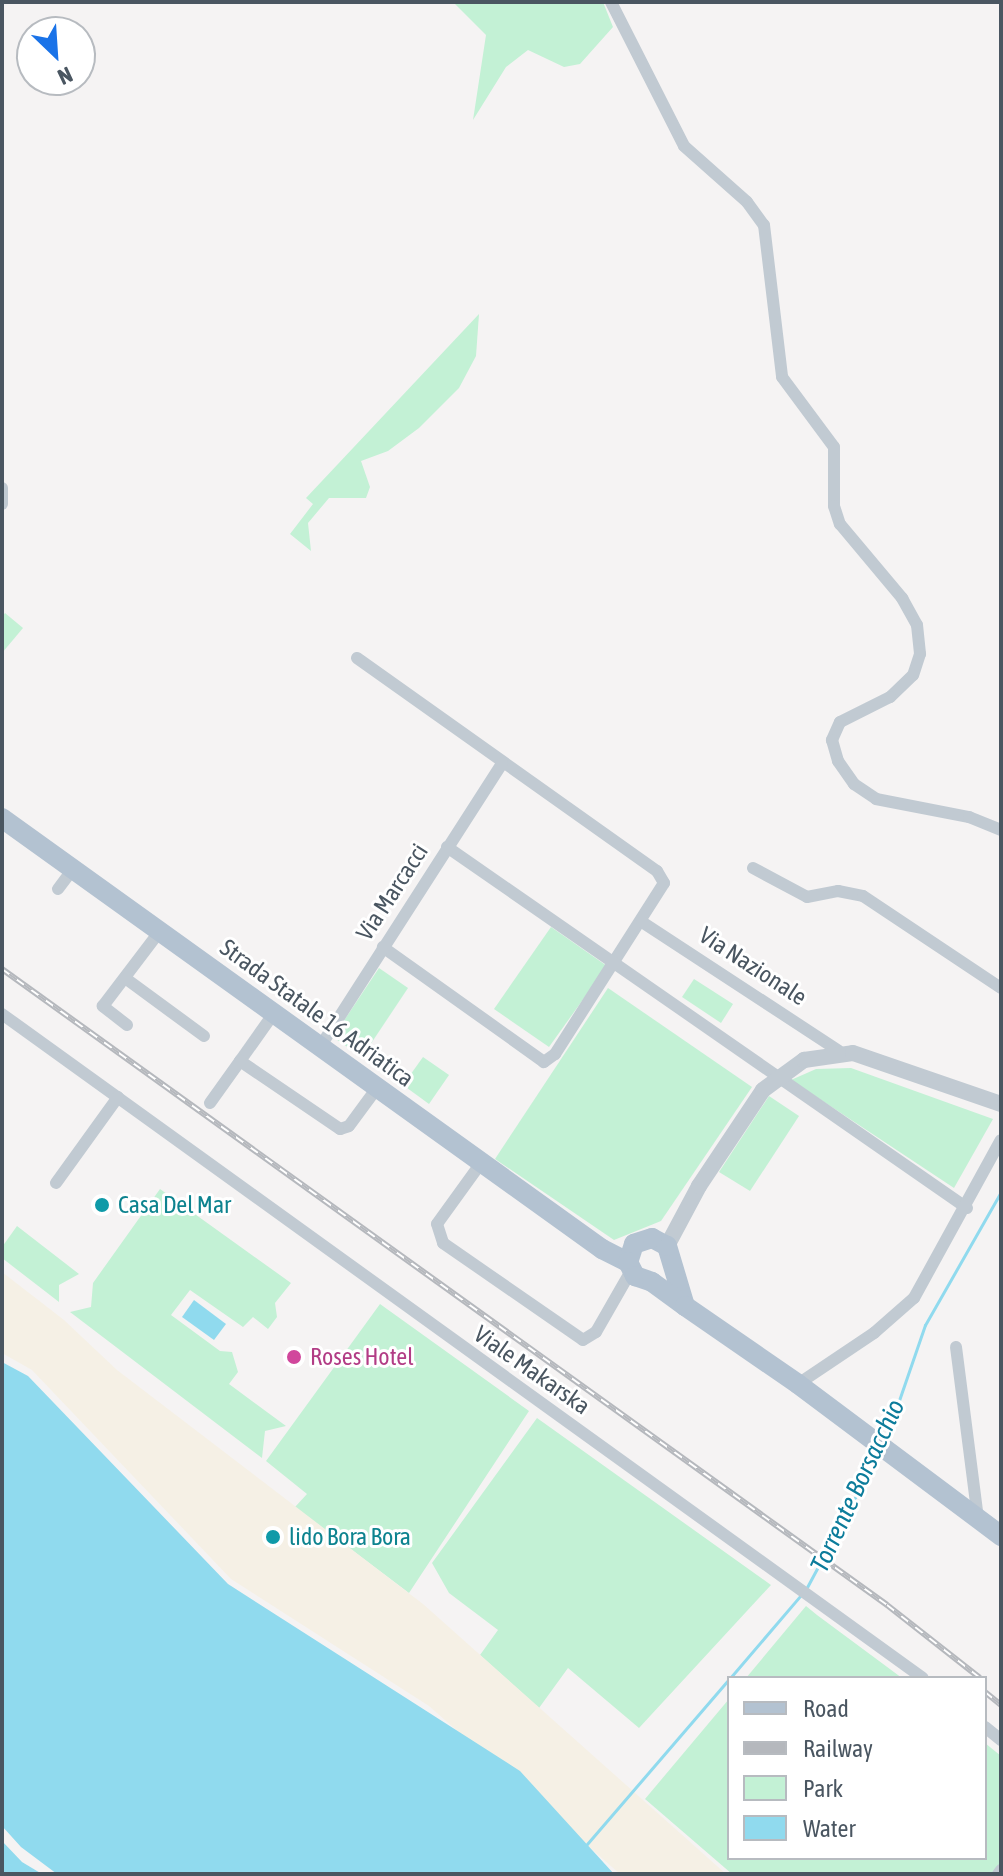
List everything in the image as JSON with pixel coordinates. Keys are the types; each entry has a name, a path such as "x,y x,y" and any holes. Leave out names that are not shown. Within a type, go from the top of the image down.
{"main road":[{"name":"Strada Statale 16 Adriatica","path":"2,818 152,920 481,1163 798,1384 1000,1535"},
{"path":"636,1269 660,1242 685,1306"},
{"path":"636,1269 670,1268"}],"street":[{"path":"611,2 684,146 747,202 764,225 782,377 834,447 834,506 840,524 902,598 917,625 920,649 913,675 890,697 840,722 832,740 838,761 854,784 876,799 969,817 1001,830"},
{"path":"2,488 2,504"},
{"path":"357,658 661,875 662,889 642,922 555,1054 541,1062 383,947"},
{"name":"Via Marcacci","path":"320,1047 502,763"},
{"path":"447,847 967,1208"},
{"path":"58,889 74,868"},
{"path":"753,868 807,897 838,891 863,896 1001,988"},
{"path":"127,1025 103,1006 125,978 152,920"},
{"name":"Via Nazionale","path":"642,922 839,1051 866,1056 959,1093 1001,1104"},
{"path":"125,978 204,1036"},
{"path":"210,1103 274,1013"},
{"name":"Viale Makarska","path":"2,1014 825,1604 920,1676"},
{"path":"660,1242 776,1076 809,1058 839,1051"},
{"path":"240,1061 340,1129 349,1126 377,1088"},
{"path":"56,1183 118,1097"},
{"path":"798,1384 908,1304 967,1208 1001,1140"},
{"path":"481,1163 437,1224 440,1241 579,1339 593,1335 636,1269"},
{"path":"956,1347 978,1518"}],"green space":[{"path":"453,2 603,2 613,27 580,64 564,67 528,50 506,67 473,120 486,35"},
{"path":"479,314 476,356 459,388 419,428 388,451 361,461 370,487 366,498 329,498 308,523 311,551 290,534 313,504 306,498"},
{"path":"5,613 23,628 2,653 2,617"},
{"path":"551,927 607,966 549,1047 494,1009"},
{"path":"379,968 408,988 362,1057 333,1037"},
{"path":"694,979 733,1004 721,1023 682,997"},
{"path":"608,988 752,1087 661,1221 614,1240 495,1159"},
{"path":"423,1057 449,1075 429,1104 403,1085"},
{"path":"851,1068 993,1119 954,1188 791,1080 816,1069"},
{"path":"769,1096 799,1116 750,1191 719,1172"},
{"path":"160,1189 291,1283 275,1303 277,1317 268,1329 253,1317 243,1327 190,1290 171,1315 220,1351 232,1352 238,1372 229,1384 286,1426 265,1431 262,1458 70,1312 91,1307 93,1283"},
{"path":"17,1226 79,1274 59,1285 59,1302 2,1258 2,1247"},
{"path":"380,1304 529,1411 409,1593 295,1507 307,1494 266,1461"},
{"path":"537,1418 771,1585 639,1728 568,1668 539,1708 480,1655 498,1630 449,1593 432,1563"},
{"path":"806,1606 899,1676 748,1676"},
{"path":"727,1701 727,1860 987,1860 987,1745 1001,1756 1001,1865 993,1874 732,1874 645,1799"}],"sand":[{"path":"2,1272 64,1320 117,1370 423,1604 726,1874 620,1874 429,1706 231,1579 32,1370 2,1353"}],"water":[{"path":"194,1300 226,1324 214,1340 182,1317"},
{"path":"2,1362 28,1376 228,1584 520,1771 614,1874 2,1874"}],"pier":[{"path":"2,1826 21,1847 57,1874 42,1874 22,1862 2,1841"}],"waterway":[{"name":"Torrente Borsacchio","path":"885,1441 925,1325 1001,1192"},
{"name":"Torrente Borsacchio","path":"806,1589 878,1455"},
{"name":"Torrente Borsacchio","path":"732,1676 801,1595"},
{"name":"Torrente Borsacchio","path":"587,1844 727,1681"}],"railway":[{"path":"2,969 887,1605 977,1676"},
{"path":"987,1694 1001,1705"}],"place":[{"name":"Casa Del Mar","path":"102,1205"},
{"name":"Roses Hotel","path":"294,1357"},
{"name":"lido Bora Bora","path":"273,1537"}]}
